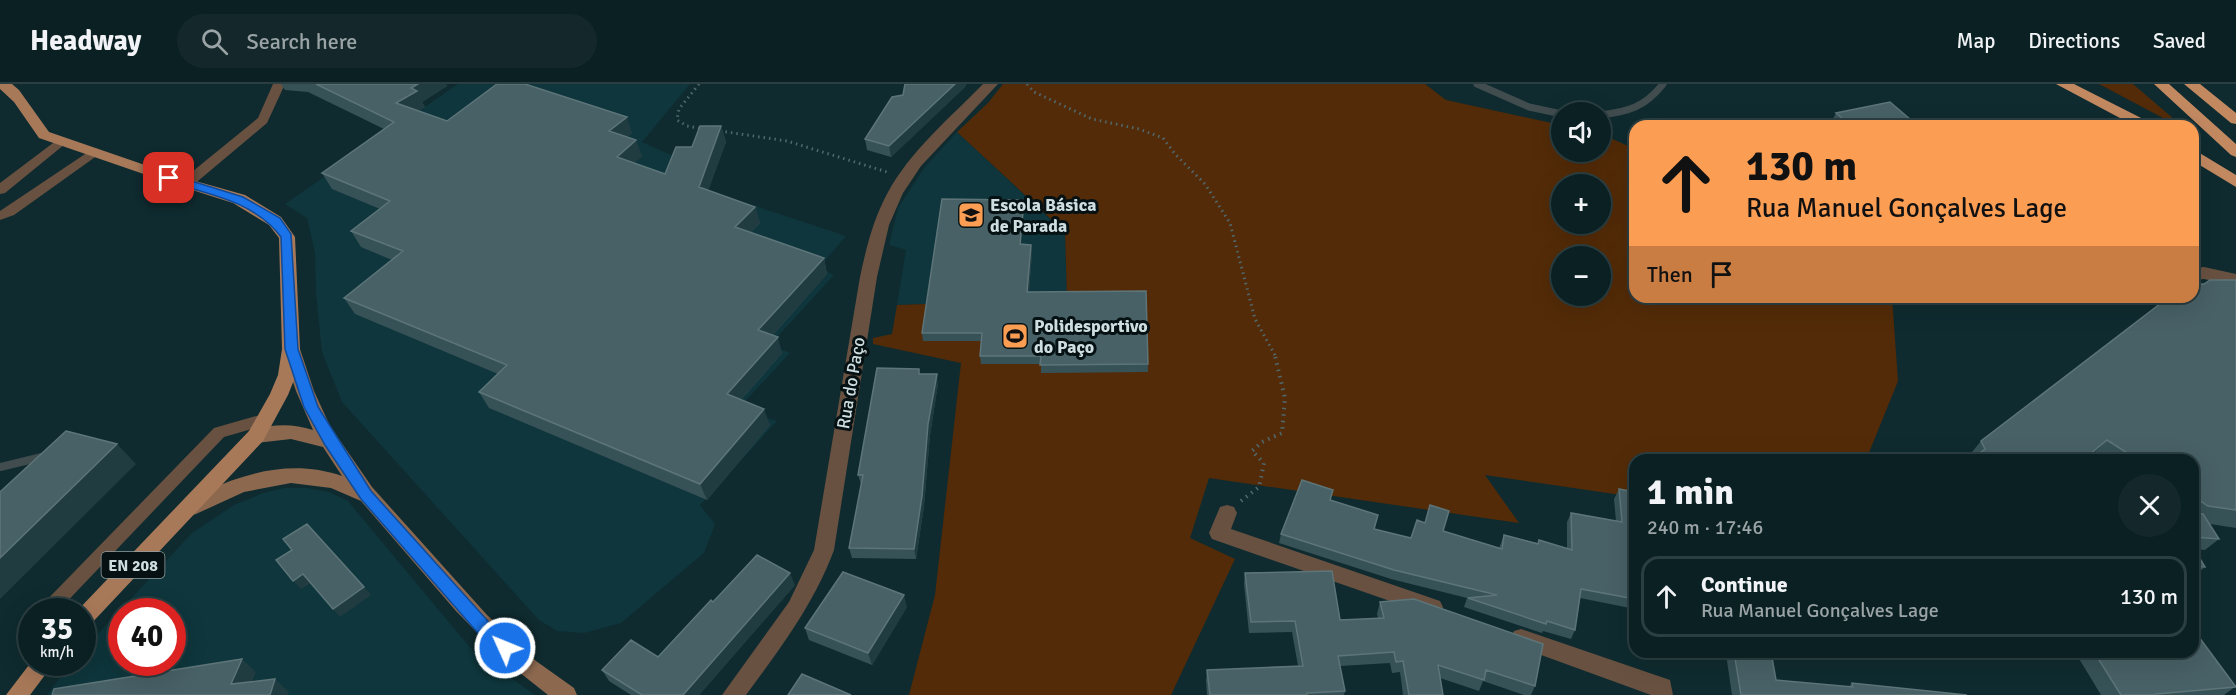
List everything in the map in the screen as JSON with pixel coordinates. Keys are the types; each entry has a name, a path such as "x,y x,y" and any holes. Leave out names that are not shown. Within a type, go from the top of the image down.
{"highway":[{"path":"2063,84 2134,120"},
{"path":"2161,84 2236,152"},
{"path":"2191,84 2236,120"},
{"path":"2199,158 2236,182"}],"main road":[{"name":"EN 208","path":"6,85 16,93 34,127 44,135 239,199 275,221 287,237 291,349 287,375 267,419 256,435 96,605"},
{"path":"17,695 32,676"}],"street":[{"name":"Rua do Paço","path":"733,695 802,601 816,576 822,559 879,231 886,211 905,178 922,156 992,84"},
{"path":"2199,273 2236,280"},
{"path":"291,349 311,407 330,441 366,495 490,635 519,662 566,695"},
{"path":"256,435 288,431 330,441"},
{"path":"184,511 240,483 279,477 314,476 366,495"},
{"path":"1227,513 1219,533 1451,614"},
{"path":"1507,633 1662,687 1662,695"}],"lane":[{"path":"188,183 263,120 279,84"},
{"path":"0,190 62,141"},
{"path":"0,216 94,152"},
{"path":"59,598 219,432 267,419"}],"path":[{"path":"699,84 679,109 676,120 687,126 787,141 905,178"},
{"path":"1027,84 1034,92 1092,119 1139,129 1163,138 1175,154 1205,184 1230,223 1255,319 1278,361 1285,398 1282,433 1262,442 1252,450 1264,463 1259,487 1227,513"}],"shaded area":[{"path":"458,84 690,84 642,142 678,158 674,179 846,236 819,268 834,275 770,345 790,353 739,408 777,421 700,505 715,524 704,553 621,623 584,633 557,631 539,620 342,402 322,352 316,294 315,253 307,218 285,204"},
{"path":"1003,84 1425,84 1446,100 1551,123 1551,162 1611,162 1611,138 1629,146 1629,303 1892,303 1898,381 1868,454 1629,454 1629,496 1485,475 1519,523 1209,478 1190,538 1235,559 1171,695 909,695 935,595 961,363 873,344 873,338 892,334 897,305 1067,299 1065,232 957,132 988,103"},
{"path":"2099,84 2133,84 2175,120 2167,120"},
{"name":"Escola Básica de Parada","path":"957,132 1065,233 1067,299 897,305 906,250 889,245 898,208 924,168"},
{"path":"284,488 307,488 329,492 348,501 473,651 535,695 47,695 61,676 96,676 96,636 108,623 108,676 186,676 186,598 131,598 192,533 234,505 263,493"}],"building":[{"path":"316,84 418,84 411,88 417,91 396,103 447,121 497,84 525,84 627,117 609,131 636,140 617,157 665,174 676,147 692,147 700,126 721,126 699,187 755,207 735,227 824,258 758,330 778,337 727,394 764,409 700,484 479,392 507,365 344,298 403,251 351,231 390,201 322,173 394,122"},
{"path":"905,84 955,84 889,146 865,139 892,97 903,95"},
{"path":"1890,102 1911,120 1844,120 1836,113"},
{"path":"942,199 1024,200 1020,244 1031,245 1027,292 1146,291 1148,364 1040,365 1041,356 980,356 982,333 922,333"},
{"path":"2210,280 2236,280 2236,510 2208,506 2199,500 2199,454 2129,454 2107,440 2090,454 1979,454 1985,449 1981,441 2161,303 2199,303 2199,284"},
{"path":"877,368 919,369 919,374 937,374 928,424 922,496 914,549 849,548 863,475 858,475"},
{"path":"66,431 117,444 0,558 0,492"},
{"path":"1302,480 1333,490 1330,500 1378,515 1374,529 1411,538 1417,520 1425,523 1430,505 1449,511 1443,531 1502,549 1504,535 1538,544 1539,540 1572,550 1571,513 1622,522 1619,489 1629,491 1629,598 1581,589 1575,630 1547,621 1546,624 1468,598 1497,595 1394,570 1281,534"},
{"path":"2199,514 2203,514 2219,539 2199,537"},
{"path":"307,524 364,587 333,609 303,574 293,581 276,560 292,550 283,539"},
{"path":"757,555 790,573 683,695 642,695 602,670 631,640 658,657"},
{"path":"2199,557 2205,567 2199,566"},
{"path":"1332,571 1340,620 1384,618 1380,602 1414,599 1543,644 1535,686 1486,670 1484,680 1438,665 1443,695 1409,695 1403,661 1396,662 1394,652 1338,656 1345,691 1307,693 1307,695 1210,695 1207,670 1303,666 1295,621 1251,622 1245,573"},
{"path":"843,572 904,595 868,653 805,628"},
{"path":"2199,637 2236,687 2156,695 2121,695 2098,658 2199,658"},
{"path":"1735,658 1772,658 1776,680 1853,687 1852,683 1967,695 1741,695"},
{"path":"242,659 231,684 275,679 270,695 52,695 54,689 135,676 186,676 186,668"},
{"path":"802,674 851,695 788,695"}],"waterway":[{"path":"1477,84 1529,107 1551,112"},
{"path":"1611,113 1643,103 1663,84"},
{"path":"0,467 46,456"}],"place":[{"name":"Escola Básica de Parada","path":"971,215"},
{"name":"Polidesportivo do Paço","path":"1015,336"}],"route":[{"path":"169,178 239,199 275,221 287,237 291,349 311,407 330,441 366,495 490,635 505,648"}]}
